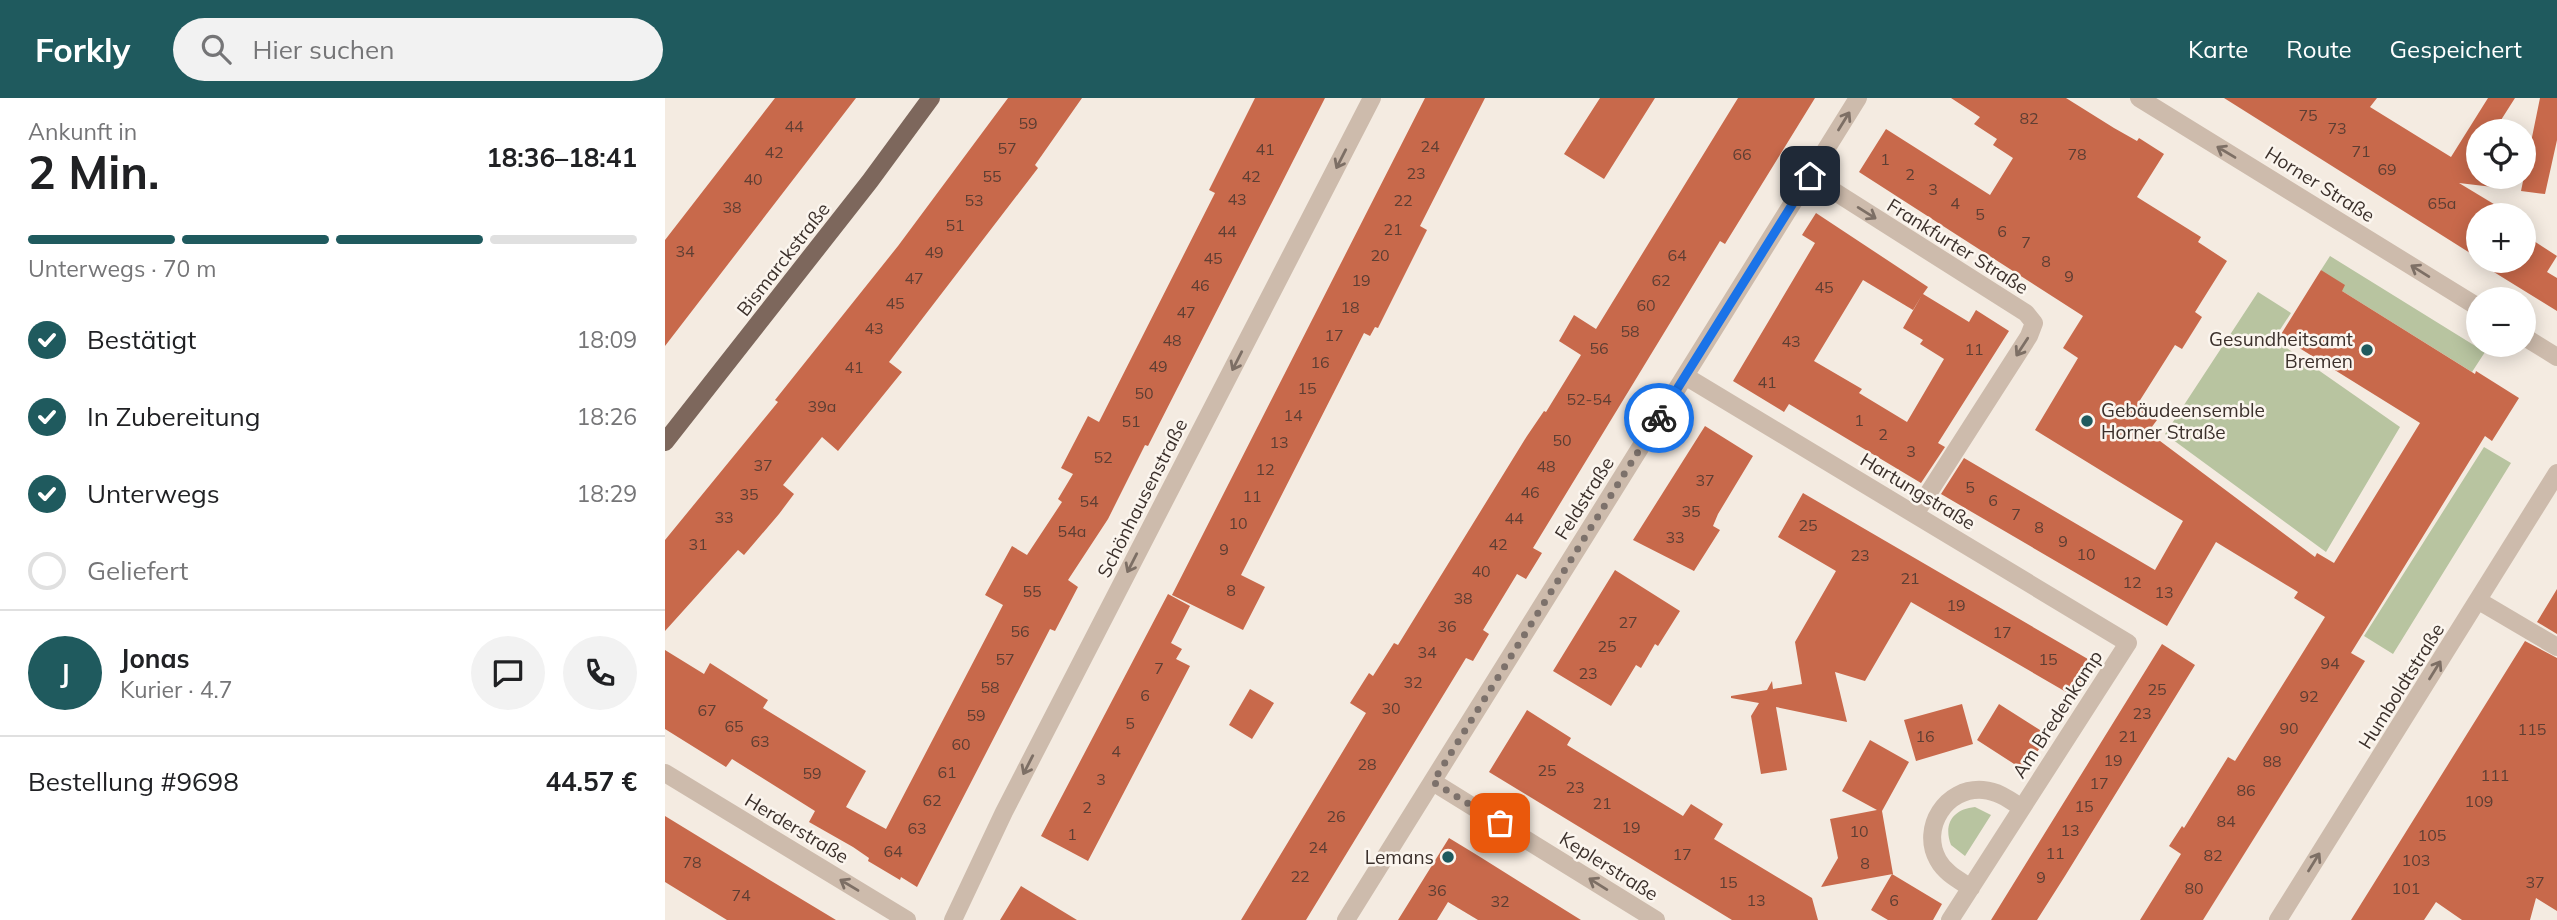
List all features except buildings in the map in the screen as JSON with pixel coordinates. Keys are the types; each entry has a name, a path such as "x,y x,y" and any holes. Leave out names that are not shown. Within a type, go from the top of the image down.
{"main road":[{"name":"Bismarckstraße","path":"665,442 870,181 931,98"}],"street":[{"name":"Schönhausenstraße","path":"953,920 1004,812 1372,98"},
{"name":"Feldstraße","path":"1346,920 1858,98"},
{"name":"Horner Straße","path":"2139,98 2466,300"},
{"name":"Frankfurter Straße","path":"1810,176 2026,313 2034,323 2029,336 1915,514"},
{"path":"2536,343 2557,356"},
{"name":"Hartungstraße","path":"1685,376 2128,643"},
{"name":"Humboldtstraße","path":"2278,920 2557,473"},
{"path":"2479,601 2557,647"},
{"name":"Am Bredenkamp","path":"1950,920 2128,643"},
{"name":"Herderstraße","path":"665,773 907,920"},
{"name":"Keplerstraße","path":"1433,782 1655,920"},
{"name":"Am Bredenkamp","path":"1971,888 1948,873 1939,862 1932,837 1939,812 1947,802 1971,790 1998,793 2022,808"}],"green space":[{"path":"2330,256 2466,340 2466,357 2482,357 2472,372 2342,291 2321,270"},
{"path":"2258,292 2291,313 2274,339 2400,427 2326,552 2165,434"},
{"path":"2484,447 2511,463 2393,654 2364,636"},
{"path":"1975,807 1991,815 1965,856 1951,845 1949,824 1956,814"}],"way so far":[{"path":"1500,823 1433,782 1659,418"}],"place":[{"name":"Gesundheitsamt Bremen","path":"2367,350"},
{"name":"Gebäudeensemble Horner Straße","path":"2087,421"},
{"name":"Lemans","path":"1448,857"}],"route":[{"path":"1659,418 1810,176"}]}
